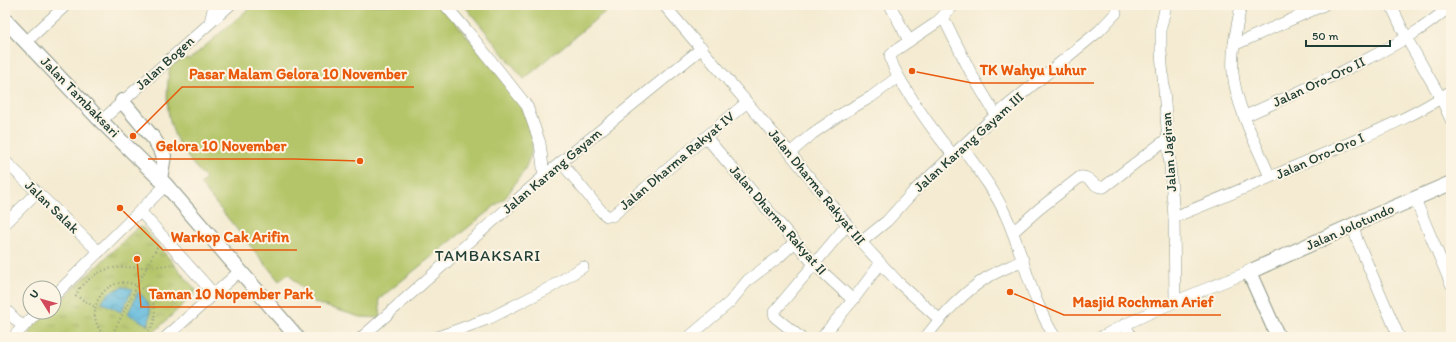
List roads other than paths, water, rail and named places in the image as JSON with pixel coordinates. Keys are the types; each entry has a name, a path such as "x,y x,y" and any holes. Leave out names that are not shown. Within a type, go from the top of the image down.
{"main road":[{"name":"Jalan Tambaksari","path":"5,20 101,121 163,182 297,337"},
{"path":"122,101 154,139 164,156 163,182"},
{"name":"Jalan Jolotundo","path":"1249,272 1353,225 1451,184"},
{"path":"1249,272 1278,337"}],"street":[{"path":"26,42 66,5"},
{"path":"210,22 214,5"},
{"name":"Jalan Bogen","path":"101,121 230,5"},
{"path":"445,5 527,106 540,143 544,176"},
{"path":"664,5 702,48"},
{"path":"890,5 909,41"},
{"path":"953,155 929,126 898,77 891,54 931,27 954,5"},
{"name":"Jalan Jagiran","path":"1166,5 1161,27 1161,52 1174,217 1174,301"},
{"path":"1241,5 1234,46 1234,82 1245,116 1270,178"},
{"path":"1234,46 1324,5"},
{"path":"1391,5 1407,39 1441,98 1451,120"},
{"name":"Jalan Oro-Oro II","path":"1245,116 1336,76 1407,39 1451,5"},
{"name":"Jalan Karang Gayam III","path":"861,242 887,221 914,191 996,116 1099,32 1116,13"},
{"path":"943,17 972,75 996,116"},
{"name":"Jalan Karang Gayam","path":"362,337 544,176 702,48"},
{"name":"Jalan Dharma Rakyat III","path":"702,48 746,103 790,153 846,225 880,264 939,319"},
{"path":"790,153 812,134 838,116 871,97 898,77"},
{"name":"Jalan Oro-Oro I","path":"1174,217 1270,178 1357,140 1441,98 1451,91"},
{"name":"Jalan Dharma Rakyat IV","path":"561,162 602,212 609,216 615,214 746,103"},
{"name":"Jalan Dharma Rakyat II","path":"706,137 813,264 852,300"},
{"path":"1013,232 1039,209 1080,177 1086,177 1098,186 1104,187 1168,138"},
{"path":"962,147 993,191 1004,212 1013,232 1032,290 1045,321 1055,337"},
{"name":"Jalan Salak","path":"5,161 99,252"},
{"path":"62,288 140,211 163,182"},
{"path":"5,224 37,192"},
{"path":"1415,199 1451,284"},
{"path":"140,211 214,294"},
{"path":"800,337 775,317 774,314 846,225"},
{"path":"1353,225 1357,240 1399,337"},
{"path":"689,337 730,302 748,280 779,257 795,242"},
{"path":"926,337 939,319 960,298 987,278 1023,260"},
{"path":"822,337 880,264"},
{"path":"438,337 490,318 551,287 583,267"},
{"path":"166,337 178,333 214,294 240,271"},
{"path":"1101,337 1174,301 1249,272"},
{"path":"5,309 23,326"},
{"path":"14,337 29,320"},
{"path":"1125,324 1131,337"}],"water":[{"path":"123,287 133,289 121,312 101,302 110,292"},
{"path":"138,292 145,299 149,307 150,315 148,325 128,314"}],"place":[{"name":"TK Wahyu Luhur","path":"912,71"},
{"name":"Pasar Malam Gelora 10 November","path":"133,136"},
{"name":"Gelora 10 November","path":"360,161"},
{"name":"Warkop Cak Arifin","path":"120,208"},
{"name":"Taman 10 Nopember Park","path":"137,259"},
{"name":"Masjid Rochman Arief","path":"1010,292"}],"district":[{"name":"TAMBAKSARI","path":"488,255"}]}
